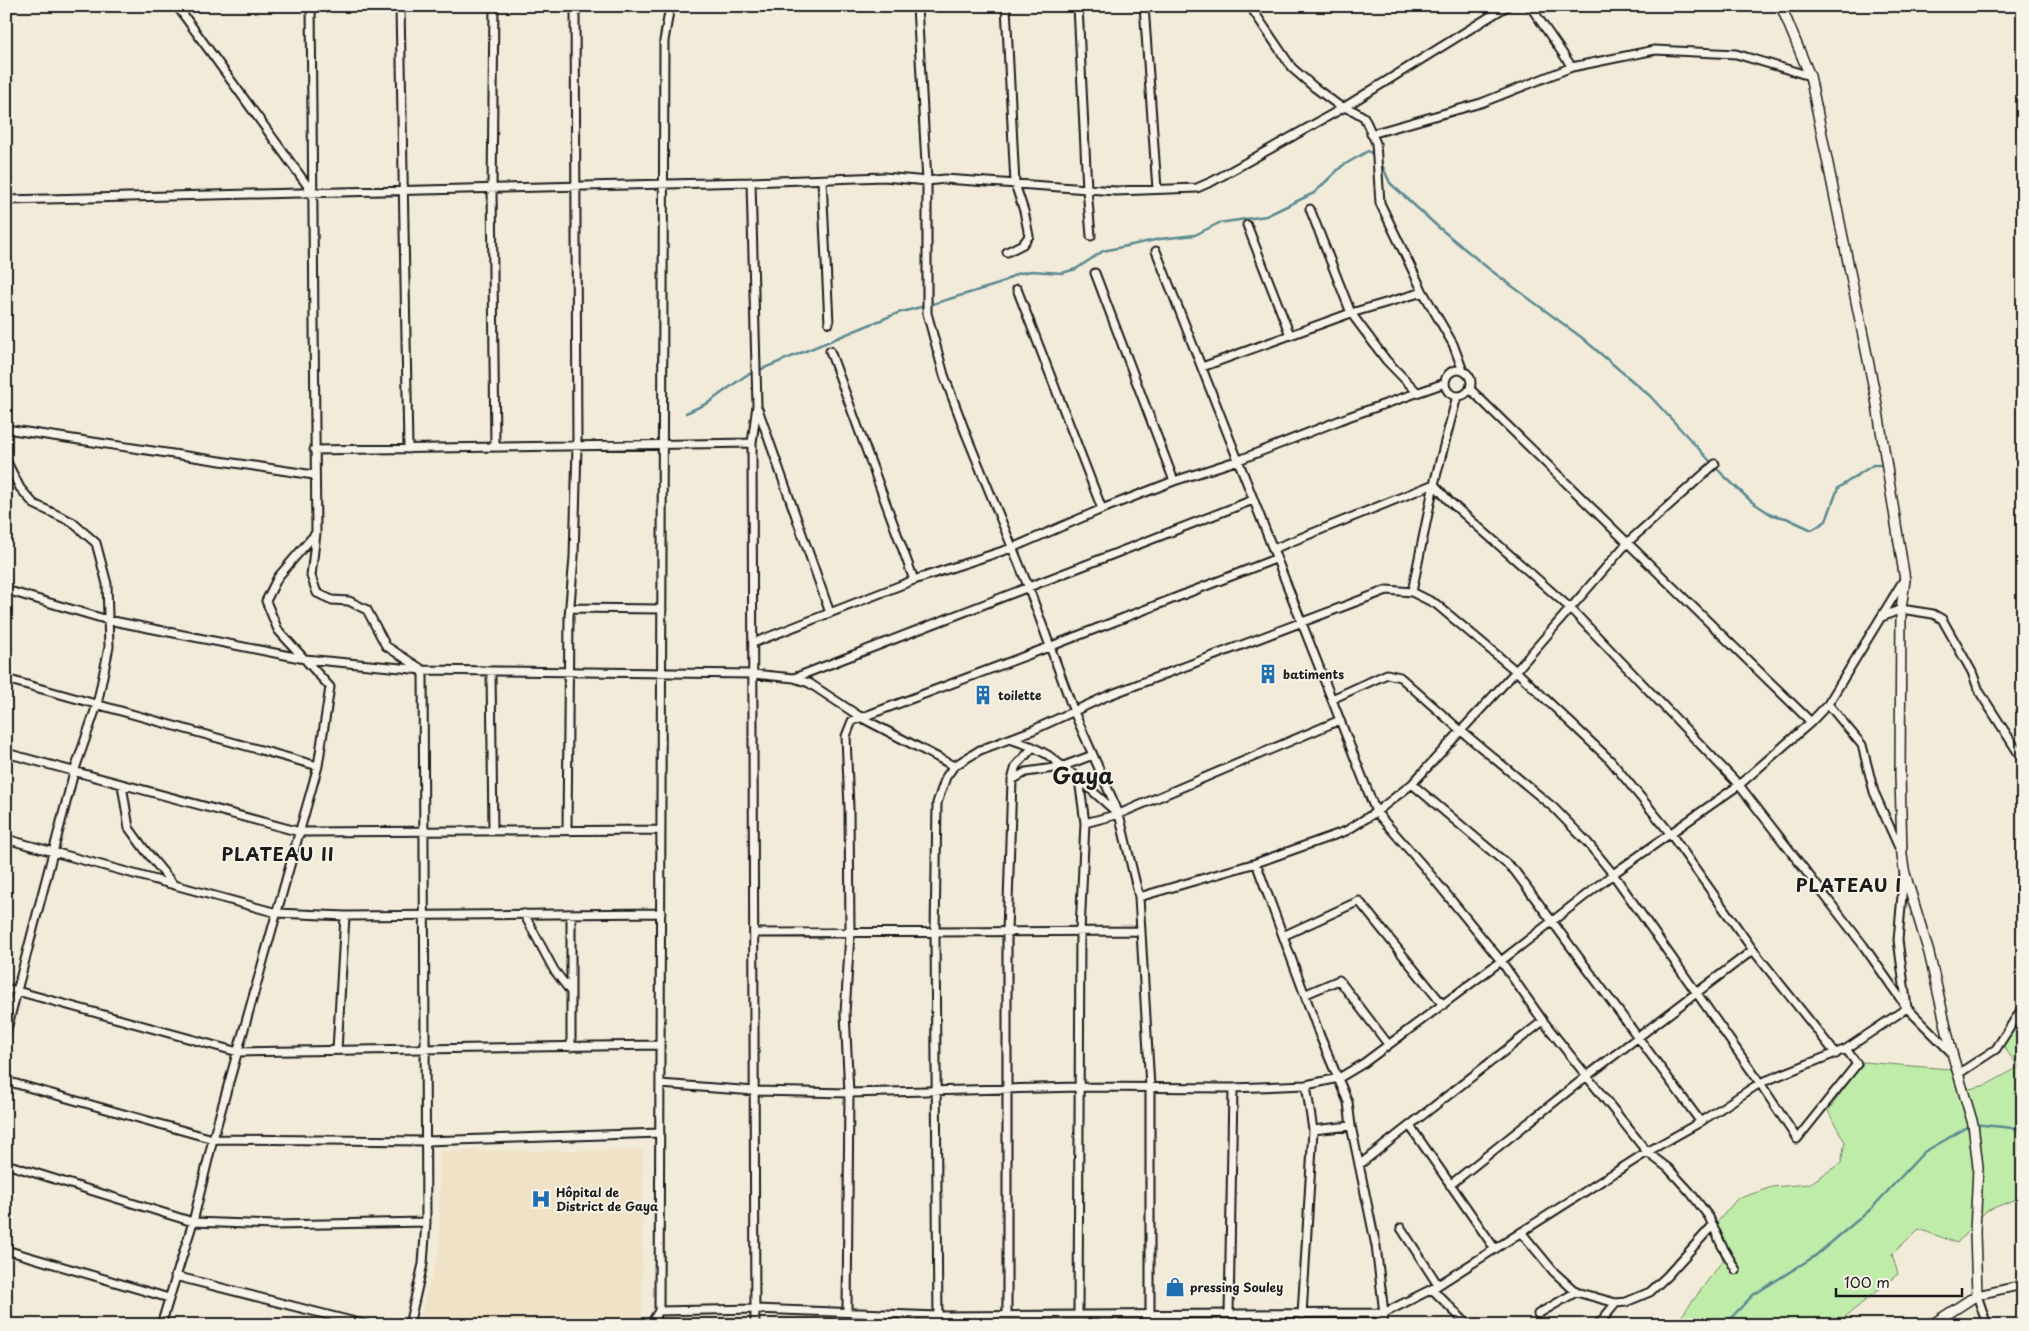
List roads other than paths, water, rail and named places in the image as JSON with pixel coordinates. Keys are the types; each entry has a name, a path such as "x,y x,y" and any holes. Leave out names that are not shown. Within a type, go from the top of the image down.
{"street":[{"path":"177,6 312,192"},
{"path":"311,6 316,533 311,576 317,593 332,600 349,601 367,610 386,646 423,670"},
{"path":"400,6 408,449"},
{"path":"494,6 492,188 495,446"},
{"path":"568,830 570,608 574,557 577,446 575,6"},
{"path":"650,1325 659,1311 664,41 670,6"},
{"path":"917,6 927,181 927,313 944,375 966,434 1028,586 1074,712 1119,814 1139,897 1150,1087 1150,1325"},
{"path":"1006,6 1015,184 1024,211 1029,236 1023,244 1007,252"},
{"path":"1078,6 1091,236"},
{"path":"1144,6 1157,189"},
{"path":"1250,6 1292,68 1314,88 1344,108 1364,117 1376,143 1380,203 1423,292 1453,344 1463,370 1471,380 1470,389 1464,394 1457,396 1450,393 1445,383 1447,375 1451,372 1463,370"},
{"path":"6,200 884,178 1116,191 1197,188 1344,108 1507,6"},
{"path":"1530,6 1572,67"},
{"path":"1781,6 1810,76 1876,399 1904,580 1901,609 1900,774 1902,855 1904,870 1929,953 1952,1053 1973,1124 1978,1167 1975,1232 1977,1296 1987,1325"},
{"path":"1371,134 1481,103 1572,67 1656,50 1736,54 1810,76"},
{"path":"822,180 829,324"},
{"path":"751,182 754,360 757,406 752,442 755,1325"},
{"path":"1310,209 1351,313 1386,360 1417,392"},
{"path":"1247,225 1290,335"},
{"path":"1156,251 1239,460 1273,549 1275,559 1302,622 1376,812 1425,868 1501,961 1543,1022 1647,1152 1668,1168 1690,1192 1713,1225 1722,1246 1736,1270"},
{"path":"1095,273 1174,482"},
{"path":"1017,290 1102,509"},
{"path":"1202,367 1351,313 1423,292"},
{"path":"830,351 914,580"},
{"path":"753,643 914,580 1012,548 1102,509 1445,383"},
{"path":"1470,389 1811,722"},
{"path":"1412,592 1434,484 1457,396"},
{"path":"757,406 830,613"},
{"path":"6,429 314,475"},
{"path":"314,450 752,442"},
{"path":"6,460 20,488 34,504 72,522 96,543 107,584 109,647 97,705 74,772 52,851 18,992 6,1033"},
{"path":"1139,897 1256,863 1346,832 1376,812 1412,784 1516,671 1628,542 1715,464"},
{"path":"1273,549 1434,484"},
{"path":"1434,484 1448,501 1570,608 1739,785 1863,945 1907,1008 1952,1053"},
{"path":"794,678 1253,500"},
{"path":"161,1325 193,1222 213,1140 318,766 330,687 278,630 266,601 278,577 316,533"},
{"path":"847,1312 849,1093 845,1014 850,934 849,808 846,736 852,721 1275,559"},
{"path":"660,1084 755,1091 849,1093 1078,1087 1233,1088 1306,1085 1339,1078 1364,1063 1614,874 1739,785 1811,722 1828,704 1904,580"},
{"path":"6,590 108,620 305,659 423,670 753,674 794,678 809,683 862,718 954,766"},
{"path":"938,1325 935,933 937,803 946,777 954,766 980,750 1074,712 1107,696 1387,590 1412,592 1436,604 1516,671 1610,760 1670,833 1753,950 1836,1054"},
{"path":"570,608 662,609"},
{"path":"1882,618 1901,609 1933,614 1942,619 1972,672 1979,691 2023,760"},
{"path":"409,1325 422,1264 426,1222 423,670"},
{"path":"490,671 493,831"},
{"path":"1332,699 1386,674 1400,677 1554,808 1587,842 1614,874 1797,1139 1857,1064 1846,1049"},
{"path":"6,679 318,766"},
{"path":"1828,704 1862,745 1874,792 1902,855"},
{"path":"1085,823 1119,814 1340,720"},
{"path":"1010,739 1033,747 1061,766 1119,814"},
{"path":"1007,1315 1007,932 1012,780 1016,766 1033,747"},
{"path":"6,754 300,832 661,830"},
{"path":"1012,780 1026,772 1061,766 1093,755"},
{"path":"1078,779 1085,823 1080,931 1078,1314"},
{"path":"1412,784 1514,870 1700,1122"},
{"path":"122,785 129,828 144,850 173,884"},
{"path":"6,839 277,912 345,916 661,913"},
{"path":"1256,863 1320,1036 1348,1102 1351,1126 1376,1246 1384,1313 1383,1325"},
{"path":"1904,870 1898,940 1907,1008"},
{"path":"1283,936 1359,901 1442,1005"},
{"path":"524,914 554,970 571,992"},
{"path":"571,914 571,1047"},
{"path":"338,1050 345,916"},
{"path":"755,933 1141,931"},
{"path":"1450,1185 1587,1076 1753,950"},
{"path":"1306,994 1339,980 1388,1044"},
{"path":"6,988 238,1052 660,1045"},
{"path":"1958,1074 1996,1049 2023,1007"},
{"path":"659,1311 755,1309 937,1316 1150,1313 1302,1315 1384,1313 1435,1287 1494,1248 1647,1152 1700,1122 1760,1083 1846,1049 1907,1008"},
{"path":"1359,1165 1543,1022"},
{"path":"6,1081 213,1140 426,1141 660,1132"},
{"path":"1302,1315 1313,1130 1306,1085"},
{"path":"1229,1314 1233,1088"},
{"path":"1313,1130 1351,1126"},
{"path":"1410,1126 1494,1248"},
{"path":"6,1164 193,1222 275,1225 426,1222"},
{"path":"1521,1232 1554,1272 1576,1292 1616,1303 1626,1302 1650,1292 1713,1225"},
{"path":"1401,1228 1435,1287 1468,1325"},
{"path":"6,1250 169,1298"},
{"path":"175,1276 367,1325"},
{"path":"1930,1325 1977,1296 2023,1285"},
{"path":"1538,1314 1576,1292"},
{"path":"1598,1325 1616,1303"}],"waterway":[{"path":"686,413 708,403 745,376 898,313 999,284 1016,274 1031,271 1062,273 1076,269 1103,251 1160,239 1195,235 1219,223 1266,216 1314,193 1342,166 1368,151 1374,155"},
{"path":"1379,158 1390,183 1437,226 1489,269 1581,337 1650,396 1721,473 1752,502 1772,515 1786,518 1812,530 1826,521 1838,488 1873,465 1880,465"},
{"path":"1724,1325 1753,1295 1815,1256 1871,1209 1924,1152 1973,1124 2023,1129"}],"place":[{"name":"batiments","path":"1268,674"},
{"name":"toilette","path":"983,695"},
{"name":"Hôpital de District de Gaya","path":"541,1199"},
{"name":"pressing Souley","path":"1175,1287"}],"district":[{"name":"Gaya","path":"1083,774"},
{"name":"PLATEAU II","path":"278,853"},
{"name":"PLATEAU I","path":"1849,884"}]}
